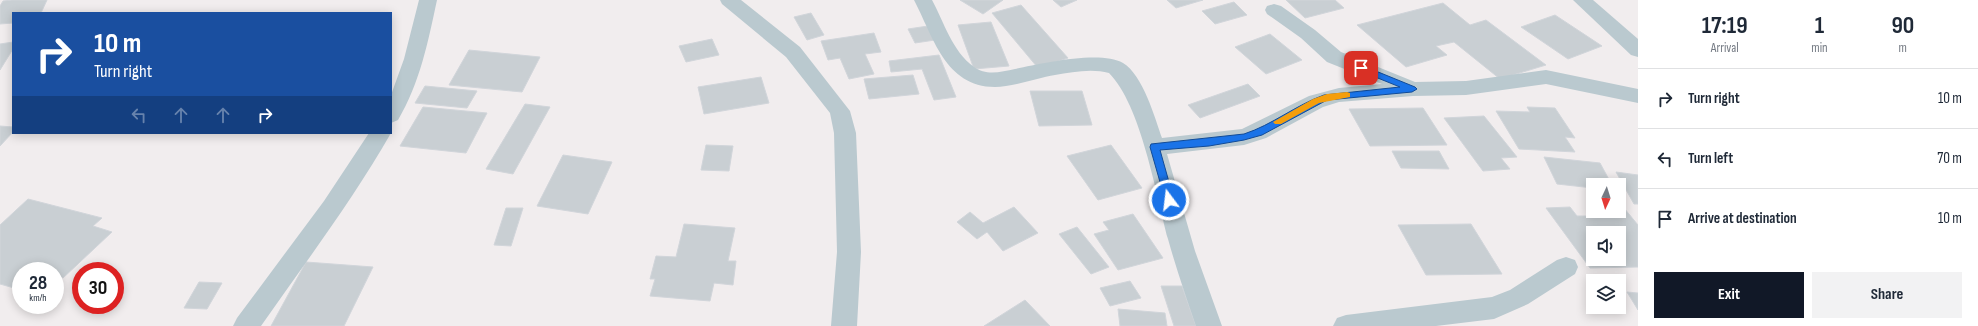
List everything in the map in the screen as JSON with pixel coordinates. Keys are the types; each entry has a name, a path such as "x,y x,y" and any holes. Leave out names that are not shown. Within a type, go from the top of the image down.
{"street":[{"path":"392,113 402,94 409,75 428,0"},
{"path":"729,0 793,52 840,111 845,133 850,252 844,326"},
{"path":"923,0 931,12 943,42 958,66 973,76 983,80 996,80 1079,65 1106,65 1123,72 1144,114 1180,241 1209,326"},
{"path":"1582,0 1638,50"},
{"path":"1274,10 1308,34 1334,57 1412,89"},
{"path":"1154,147 1244,137 1258,132 1316,101 1327,97 1412,89 1466,88 1546,77 1638,96"},
{"path":"246,326 352,179 379,134"},
{"path":"1346,326 1494,308 1519,297 1566,268"}],"building":[{"path":"47,0 41,12 12,12 12,23 0,24 0,6 3,1"},
{"path":"960,0 1003,0 983,14"},
{"path":"1053,0 1077,0 1061,7"},
{"path":"1167,0 1203,0 1176,8"},
{"path":"1286,0 1335,0 1344,8 1305,18"},
{"path":"1234,2 1247,15 1215,24 1202,11"},
{"path":"1443,3 1470,25 1486,20 1546,65 1500,79 1454,42 1436,46 1447,55 1406,67 1357,25"},
{"path":"1021,5 1068,58 1038,68 992,13"},
{"path":"811,13 824,35 807,40 794,17"},
{"path":"1555,15 1602,46 1568,59 1521,27"},
{"path":"991,22 1009,66 974,69 958,25"},
{"path":"928,26 935,40 915,43 908,29"},
{"path":"874,33 881,52 865,54 874,74 849,79 840,58 828,60 821,41"},
{"path":"1270,34 1302,60 1266,74 1235,47"},
{"path":"712,39 719,55 686,62 679,46"},
{"path":"12,42 12,51 0,70 0,44"},
{"path":"469,50 540,57 522,92 449,85"},
{"path":"939,55 956,97 934,100 922,69 891,72 889,61"},
{"path":"913,75 919,94 869,99 864,79"},
{"path":"761,77 769,103 704,114 698,87"},
{"path":"1248,84 1260,96 1200,118 1188,105"},
{"path":"425,86 477,91 467,108 415,103"},
{"path":"1030,91 1082,91 1092,125 1039,126"},
{"path":"525,104 550,107 513,174 486,169"},
{"path":"423,107 487,113 466,153 400,146"},
{"path":"1527,107 1555,108 1575,138 1565,137 1575,152 1519,149 1496,111 1530,112"},
{"path":"1423,108 1447,145 1370,146 1349,109"},
{"path":"1484,116 1517,157 1501,158 1510,169 1483,171 1444,118"},
{"path":"0,126 12,127 12,133 0,146"},
{"path":"706,145 733,146 729,171 701,170"},
{"path":"1111,145 1142,188 1098,200 1067,156"},
{"path":"1392,151 1439,151 1449,169 1401,168"},
{"path":"563,155 612,162 588,214 537,206"},
{"path":"1544,157 1600,163 1608,178 1586,178 1586,187 1557,184"},
{"path":"1616,172 1638,175 1638,204 1634,204 1626,190 1626,178 1619,178"},
{"path":"28,199 102,218 93,226 112,232 80,262 72,262 72,270 64,277 64,262 12,262 12,287 0,284 0,225"},
{"path":"1014,207 1038,233 1003,251 987,232 977,239 957,222 970,212 983,223"},
{"path":"1570,207 1577,216 1586,216 1586,218 1626,218 1626,210 1638,225 1638,267 1590,268 1589,266 1626,266 1626,226 1586,226 1586,263 1546,208"},
{"path":"506,208 523,208 511,246 494,245"},
{"path":"1133,214 1163,258 1118,270 1094,234 1109,230 1103,222"},
{"path":"684,224 735,228 728,261 736,261 733,285 714,283 710,301 650,296 655,279 650,279 656,256 676,257"},
{"path":"1471,224 1502,274 1426,275 1398,225"},
{"path":"1077,227 1109,267 1091,274 1059,234"},
{"path":"306,262 373,267 344,326 271,326"},
{"path":"1130,281 1141,298 1110,306 1100,288"},
{"path":"199,282 222,283 207,309 184,308"},
{"path":"1161,286 1182,286 1196,326 1174,326"},
{"path":"1627,292 1638,293 1638,310"},
{"path":"1025,300 1050,326 984,326"},
{"path":"1118,309 1165,313 1167,326 1120,326"}],"slow traffic":[{"path":"1278,122 1316,101 1327,97 1347,95"}],"route":[{"path":"1169,200 1154,147 1244,137 1258,132 1316,101 1327,97 1412,89 1361,68"}]}
